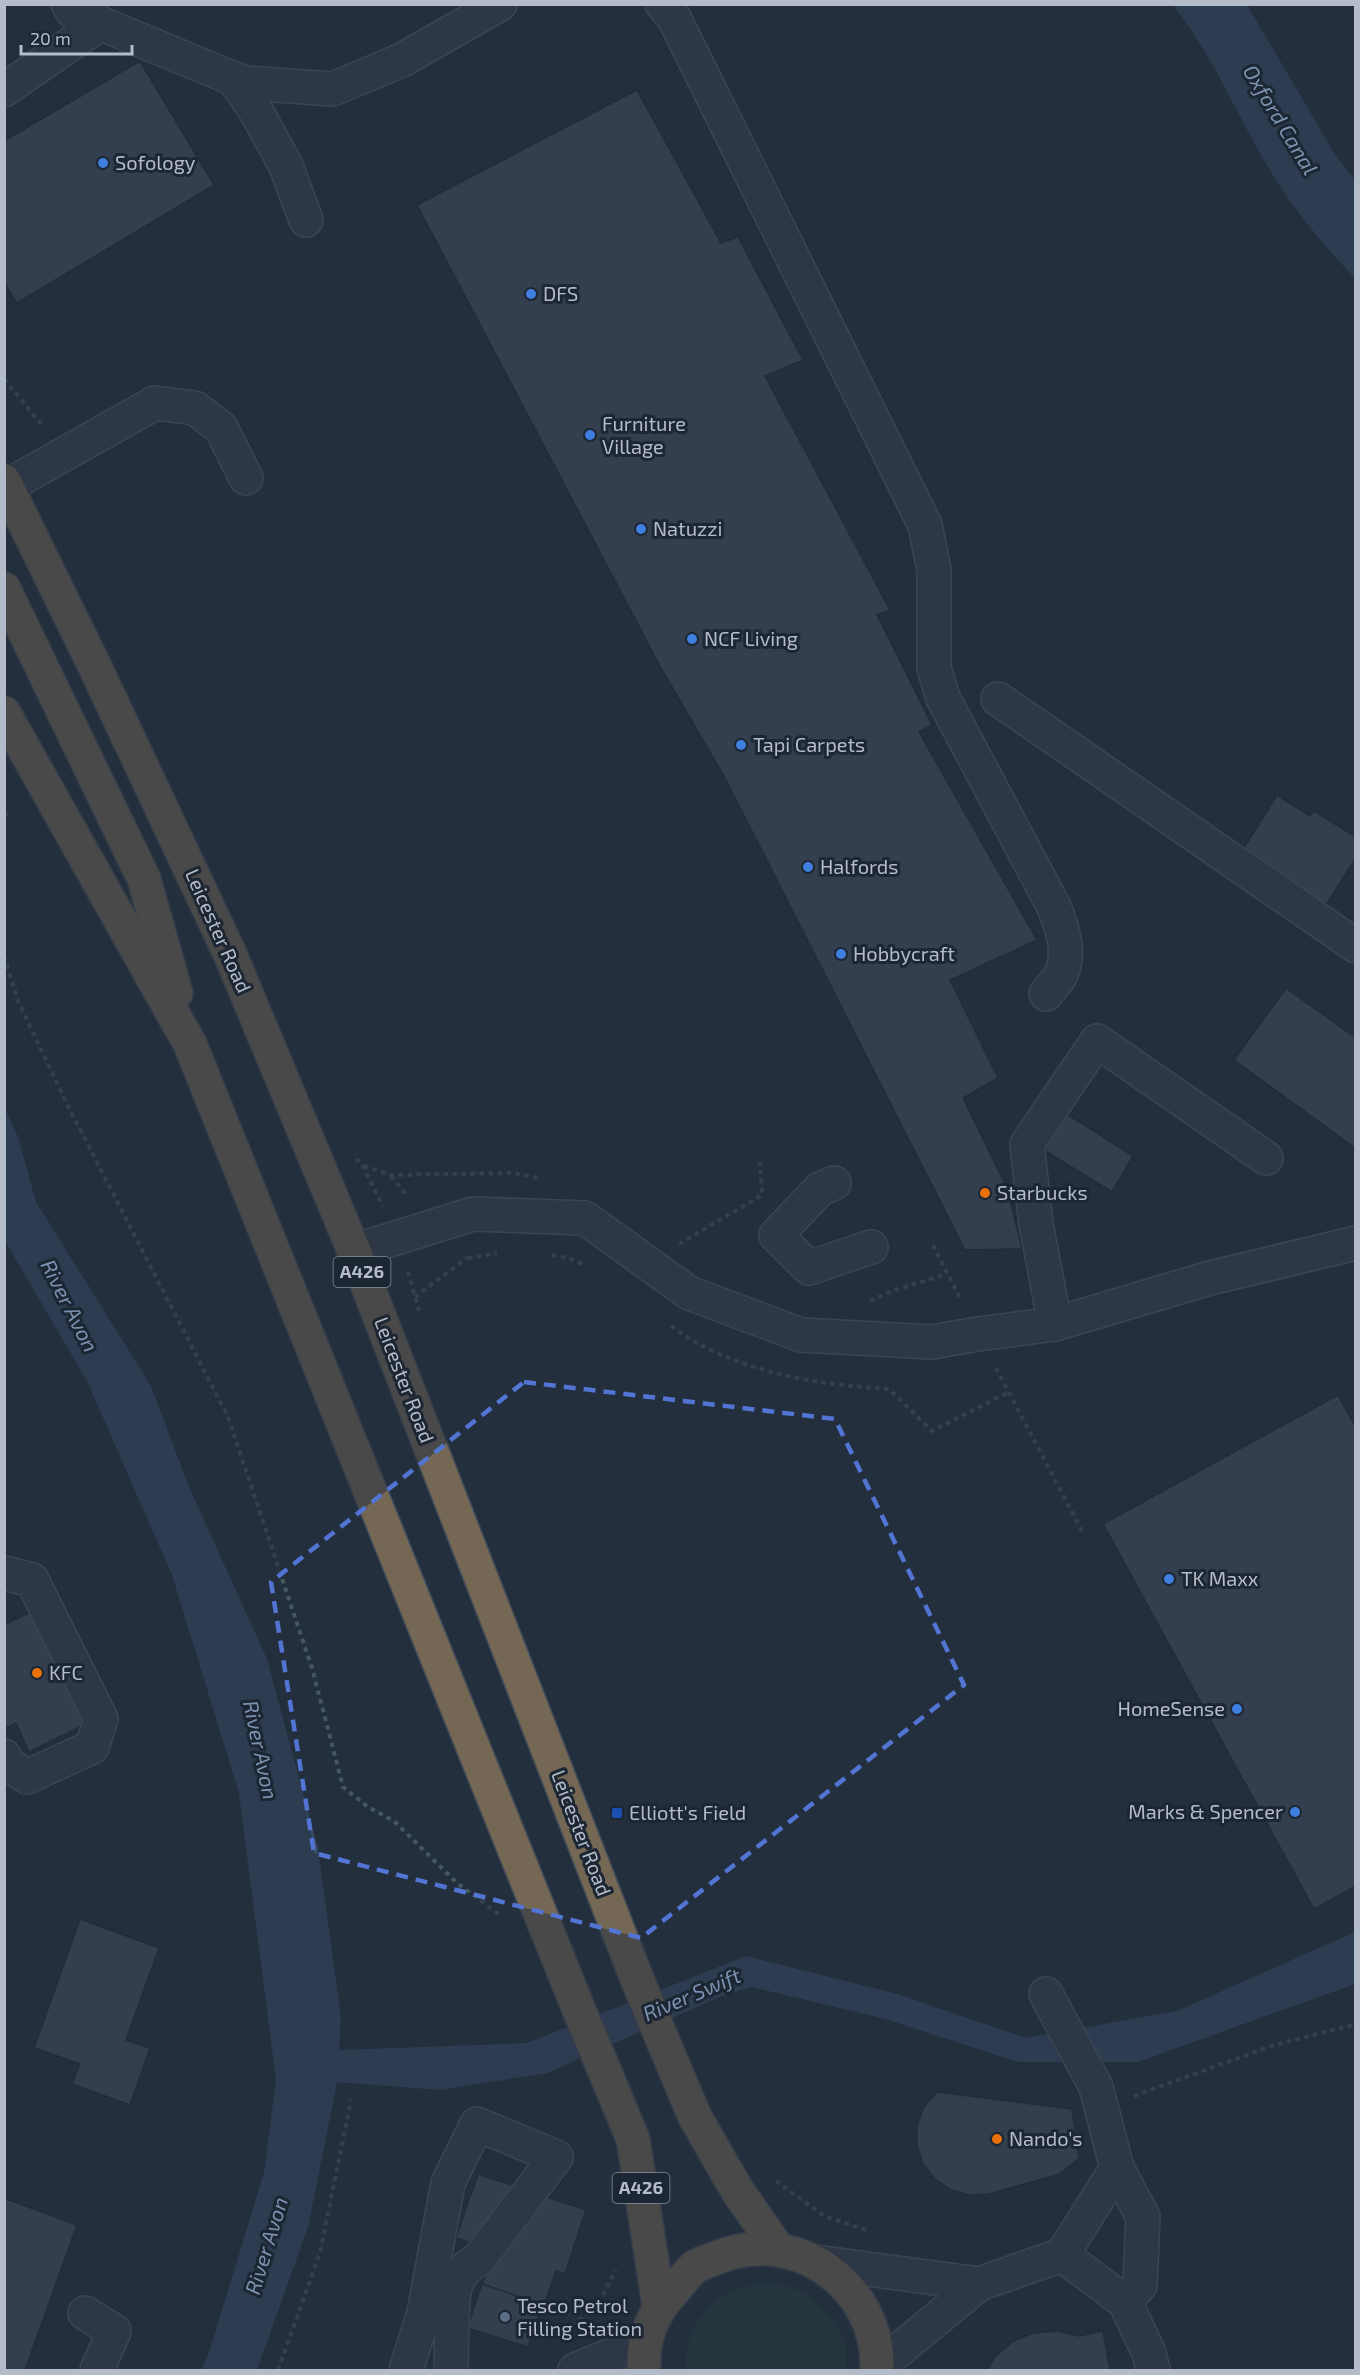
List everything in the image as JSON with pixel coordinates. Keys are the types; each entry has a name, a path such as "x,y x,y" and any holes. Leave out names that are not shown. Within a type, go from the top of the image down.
{"highway":[{"name":"Leicester Road","path":"5,487 230,954 354,1251 637,1979 695,2117 737,2190 778,2248"},
{"path":"4,589 144,879 190,1044"},
{"name":"A426","path":"4,713 190,1044 576,2005 633,2139 659,2306"},
{"path":"645,2356 650,2323 659,2306 695,2267 736,2250 778,2248 816,2262 844,2283 866,2316 876,2348 877,2369"}],"street":[{"path":"68,4 73,12 234,80 246,83 333,89 402,60 500,4"},
{"path":"662,4 674,18 926,525 934,570 934,668 943,698 1054,907 1062,929 1065,957 1063,966 1060,975 1046,994"},
{"path":"4,90 101,23"},
{"path":"234,80 257,112 286,166 306,220"},
{"path":"5,487 154,403 195,408 221,428 246,478"},
{"path":"998,699 1356,946"},
{"path":"1055,1324 1036,1224 1027,1144 1097,1041 1266,1158"},
{"path":"834,1183 820,1189 776,1235 809,1268 871,1247"},
{"path":"354,1251 473,1214 585,1218 689,1293 801,1335 932,1342 1055,1324 1210,1278 1356,1243"},
{"path":"4,1573 32,1580 101,1719 92,1748 27,1777 7,1763 4,1756"},
{"path":"1053,2008 1098,2098 1117,2168 1143,2217 1140,2284 1125,2302"},
{"path":"406,2370 424,2313 448,2183 477,2124 556,2157 479,2259 470,2264 456,2283 451,2370"},
{"path":"877,2369 979,2284 1062,2255 1117,2168"},
{"path":"1062,2255 1125,2302 1149,2353 1153,2370"},
{"path":"816,2262 979,2284"},
{"path":"85,2313 114,2331 97,2370"},
{"path":"575,2370 645,2356"}],"path":[{"path":"4,817 9,810"},
{"path":"4,956 18,1001 68,1106 228,1417 312,1668 343,1787 368,1807 394,1821 458,1883 506,1920"},
{"path":"679,1244 762,1195 760,1162"},
{"path":"933,1245 1082,1531"},
{"path":"415,1298 468,1258"},
{"path":"1098,2098 1274,2045 1356,2024"},
{"path":"278,2370 320,2253 351,2100"},
{"path":"772,2177 824,2216 887,2237 903,2274"}],"highlighted area":[{"path":"524,1382 835,1419 964,1685 641,1938 314,1853 271,1582"}],"green space":[{"path":"755,2284 791,2287 812,2298 821,2306 842,2335 847,2358 846,2370 686,2370 687,2346 691,2334 704,2313 722,2296 733,2290"}],"water":[{"name":"Oxford Canal","path":"1173,5 1247,5 1336,156 1355,180 1355,278 1308,225 1277,182 1200,43"},
{"path":"4,1107 18,1137 36,1202 151,1386 189,1487 267,1659 318,1849 341,2017 339,2050 527,2043 746,1956 897,1994 1026,2038 1177,2011 1355,1932 1355,1984 1138,2062 1017,2062 886,2019 751,1987 722,1996 547,2073 440,2090 337,2082 308,2227 257,2370 201,2370 209,2353 264,2172 276,2080 239,1793 172,1575 87,1381 5,1241"}],"building":[{"name":"Sofology","path":"140,61 214,185 17,303 4,282 4,141"},
{"path":"637,90 721,243 738,237 803,360 765,376 890,610 877,615 932,725 919,732 1037,940 950,980 998,1078 963,1098 1007,1188 1022,1249 965,1250 725,778 661,668 417,205"},
{"path":"1277,795 1310,816 1314,811 1356,837 1356,858 1326,905 1242,851"},
{"path":"1286,988 1356,1038 1355,1148 1234,1060"},
{"path":"1067,1114 1133,1156 1112,1192 1044,1150"},
{"path":"1338,1395 1356,1428 1356,1886 1314,1909 1103,1524"},
{"name":"KFC","path":"37,1609 92,1721 29,1752 16,1723 4,1729 4,1625"},
{"path":"80,1919 159,1948 126,2040 150,2048 130,2105 72,2084 80,2064 34,2048"},
{"path":"937,2092 1072,2109 1079,2158 1060,2174 989,2194 970,2195 951,2190 935,2179 923,2164 917,2145 917,2125 924,2107"},
{"path":"478,2174 586,2210 565,2274 556,2271 543,2308 481,2288 493,2250 456,2238"},
{"path":"4,2198 77,2225 25,2370 4,2370"},
{"path":"482,2284 542,2304 528,2347 467,2328"},
{"path":"1057,2331 1079,2336 1103,2331 1110,2370 987,2370 994,2358 1012,2342 1033,2333"}],"place":[{"name":"Sofology","path":"103,163"},
{"name":"DFS","path":"531,294"},
{"name":"Furniture Village","path":"590,435"},
{"name":"Natuzzi","path":"641,529"},
{"name":"NCF Living","path":"692,639"},
{"name":"Tapi Carpets","path":"741,745"},
{"name":"Halfords","path":"808,867"},
{"name":"Hobbycraft","path":"841,954"},
{"name":"Starbucks","path":"985,1193"},
{"name":"TK Maxx","path":"1169,1579"},
{"name":"KFC","path":"37,1673"},
{"name":"HomeSense","path":"1237,1709"},
{"name":"Marks & Spencer","path":"1295,1812"},
{"name":"Elliott's Field","path":"617,1813"},
{"name":"Nando's","path":"997,2139"},
{"name":"Tesco Petrol Filling Station","path":"505,2317"}],"water label":[{"name":"River Avon","path":"69,1306"},
{"name":"River Avon","path":"260,1750"},
{"name":"River Swift","path":"692,1995"},
{"name":"River Avon","path":"267,2246"}]}
